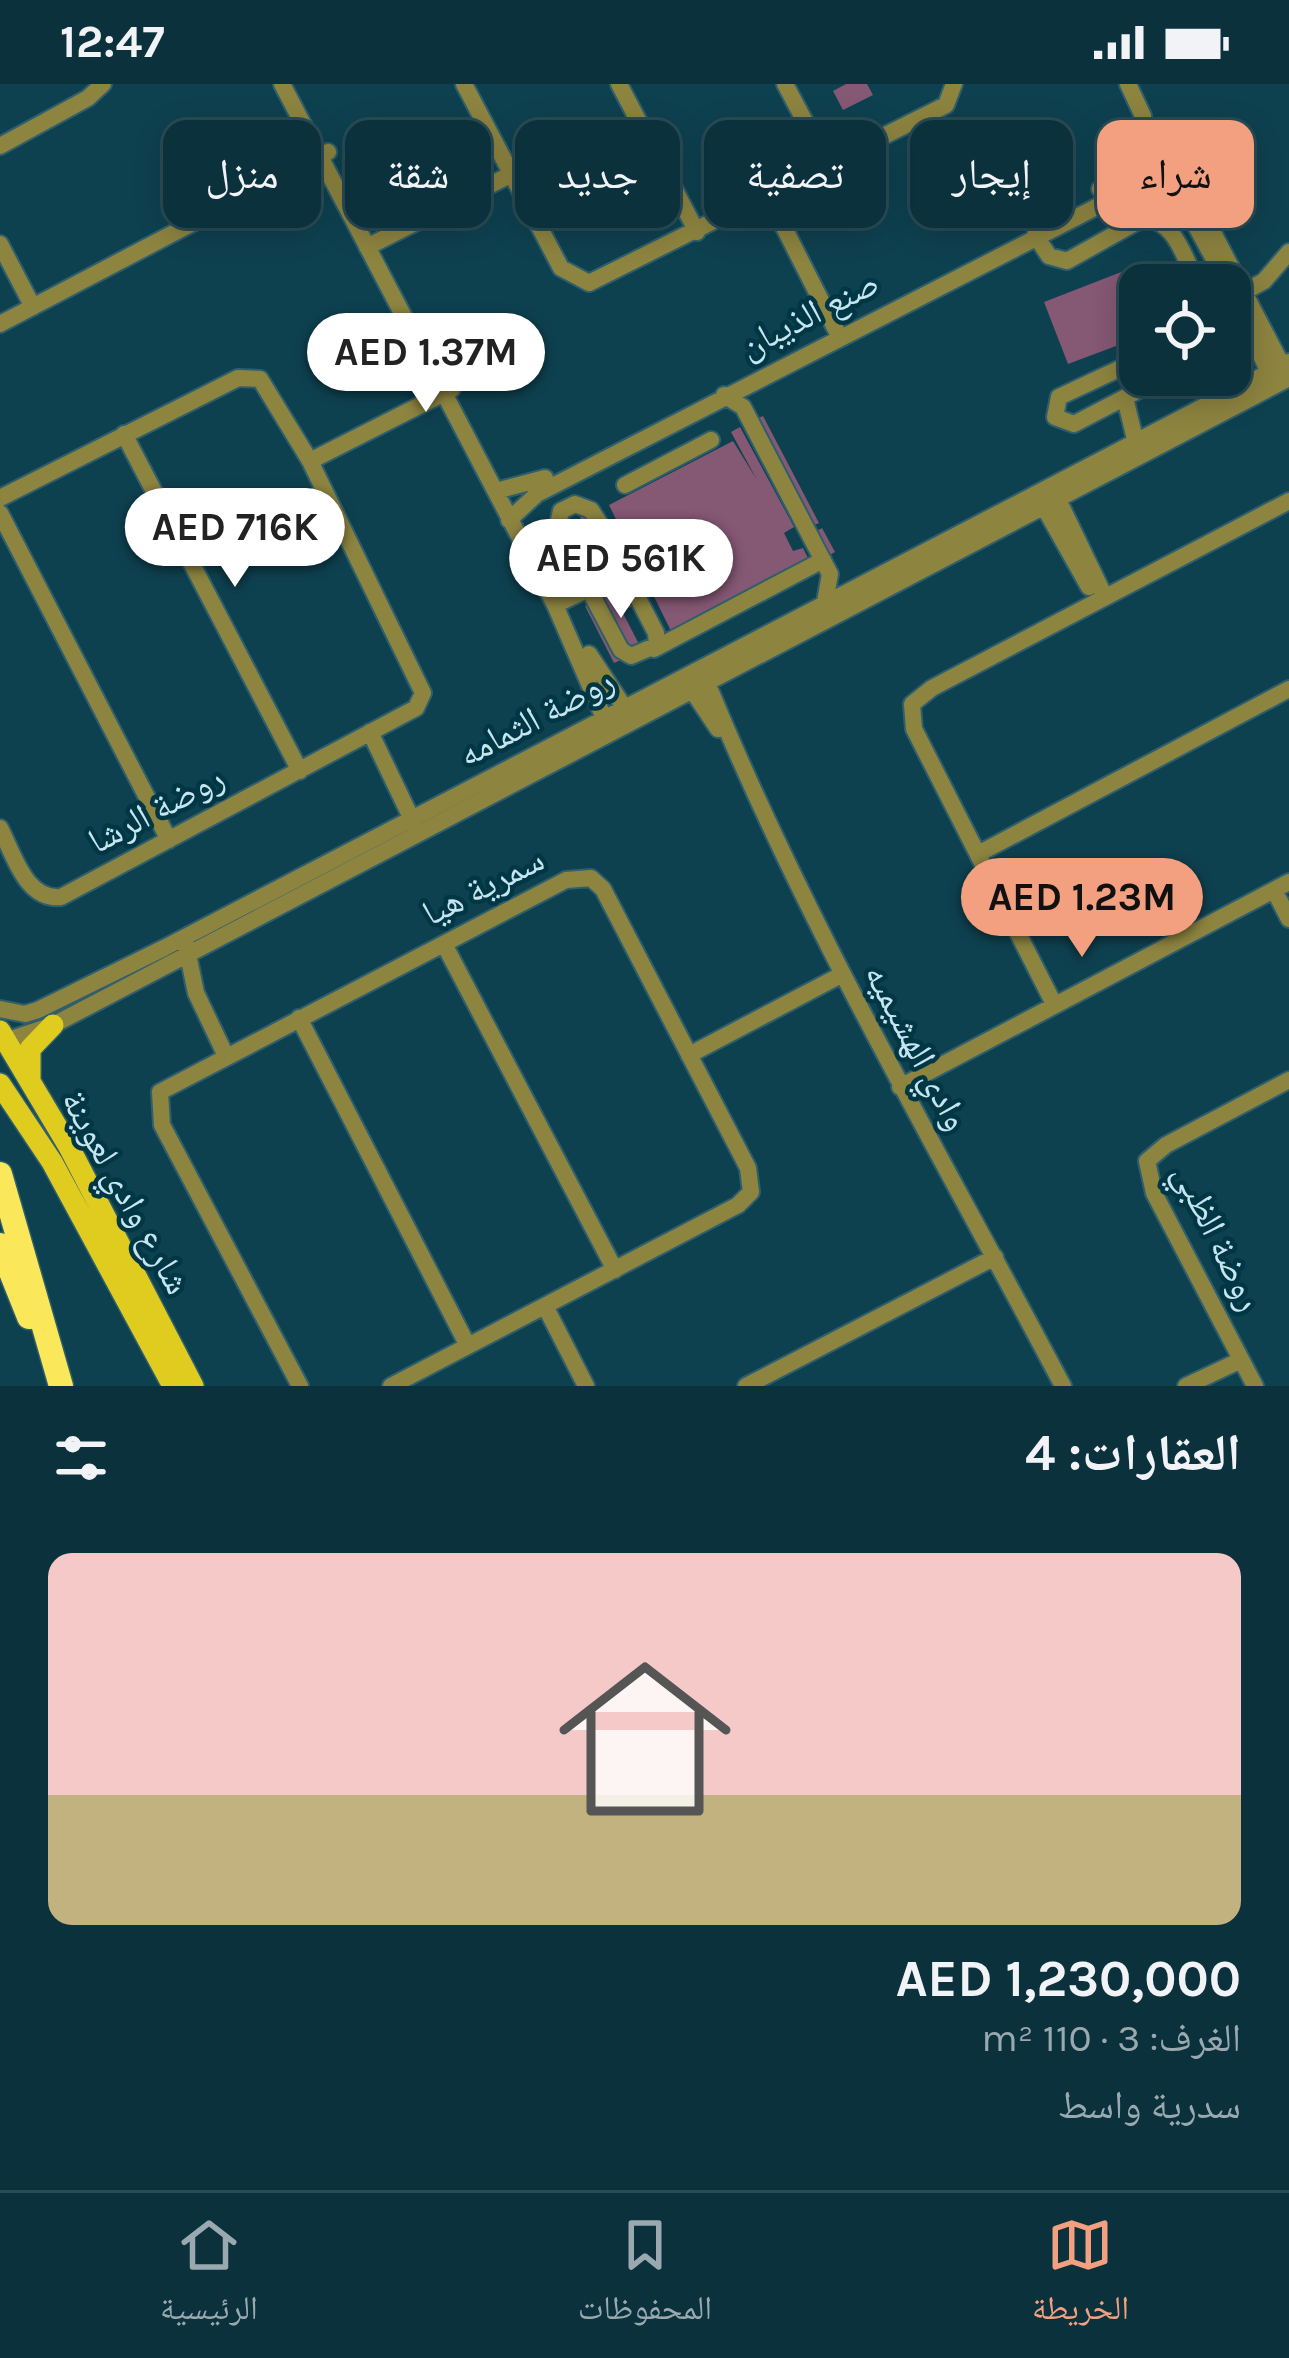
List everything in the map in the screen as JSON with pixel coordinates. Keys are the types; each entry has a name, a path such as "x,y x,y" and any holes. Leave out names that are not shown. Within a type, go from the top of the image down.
{"highway":[{"path":"0,1174 60,1386"},
{"path":"0,1245 60,1386"}],"main road":[{"path":"31,1086 30,1048 53,1025"},
{"name":"شارع وادي لعوينة","path":"2,1037 69,1147 193,1386"},
{"name":"شارع وادي لعوينة","path":"0,1084 52,1162 173,1386"}],"street":[{"path":"0,146 88,98 103,84"},
{"path":"282,84 322,151 559,603 628,713"},
{"path":"292,84 322,151"},
{"path":"464,84 561,268 582,282 604,279 705,228"},
{"path":"619,84 697,232"},
{"path":"785,84 804,120"},
{"path":"886,136 946,105 954,84"},
{"path":"1128,84 1143,120"},
{"path":"1138,84 1157,120"},
{"path":"0,320 322,151"},
{"path":"371,245 510,175"},
{"name":"صنع الذيبان","path":"512,516 537,494 1097,191"},
{"name":"صنع الذيبان","path":"500,491 533,483 1097,207"},
{"path":"1035,235 1049,256 1067,261 1142,219 1155,219 1171,231 1188,264"},
{"path":"784,228 837,331"},
{"path":"1198,228 1216,264"},
{"path":"1207,228 1224,264"},
{"path":"0,244 31,304"},
{"path":"1251,282 1264,281 1289,252"},
{"path":"1251,317 1282,373"},
{"path":"1119,369 1059,398 1053,412 1069,425 1129,396"},
{"name":"روضة الثمامه","path":"695,679 825,602 1048,496 1219,398 1282,373"},
{"name":"روضة الثمامه","path":"2,1037 53,1025 168,955 1282,373"},
{"name":"روضة الرشا","path":"0,498 238,378 254,377 269,388 310,461 422,687 416,708 56,898 30,886 0,828"},
{"path":"743,385 743,407 827,567 856,586"},
{"path":"310,461 448,391"},
{"path":"724,395 743,407"},
{"path":"1125,398 1136,442"},
{"path":"682,447 686,415"},
{"path":"652,433 682,447"},
{"path":"124,434 299,771"},
{"path":"625,485 682,447 711,440"},
{"path":"1048,496 1101,599"},
{"path":"1054,1004 914,729 912,704 932,688 1289,501"},
{"path":"654,649 656,634 598,521 584,505 570,505 558,516 556,529 626,653 637,657 654,649 827,567"},
{"path":"0,513 169,840"},
{"path":"825,602 827,567"},
{"path":"559,603 587,589"},
{"path":"559,603 607,724"},
{"name":"وادي الهشيميه","path":"695,679 841,975 1063,1386"},
{"path":"978,854 1289,689"},
{"path":"373,730 419,822"},
{"name":"سمرية هيا","path":"300,1386 158,1116 157,1100 165,1087 566,880 591,878 603,889 748,1168 751,1192 738,1205 391,1386"},
{"path":"900,1087 1281,886 1289,919"},
{"path":"443,944 615,1270"},
{"path":"187,945 196,993 226,1056"},
{"path":"168,955 184,986 196,993"},
{"name":"روضة الثمامه","path":"0,1009 25,1014 38,1010 168,955"},
{"path":"689,1055 841,975"},
{"path":"299,1018 467,1346"},
{"name":"روضة الظبي","path":"1255,1386 1154,1193 1147,1161 1166,1144 1287,1086"},
{"path":"756,1385 996,1260"},
{"path":"545,1306 586,1386"},
{"name":"روضة الظبي","path":"1186,1386 1241,1360"}],"building":[{"path":"846,84 867,84 873,95 843,110 833,91"},
{"path":"1119,273 1119,345 1068,364 1044,302"},
{"path":"763,416 819,523 810,527 754,420"},
{"path":"740,427 794,527 784,533 793,551 803,548 809,560 671,631 609,505 733,441 757,480 731,432"},
{"path":"589,512 637,604 628,608 580,517"},
{"path":"577,524 606,582 598,586 568,529"},
{"path":"822,528 835,552 826,557 813,533"},
{"path":"553,533 582,585 572,590 544,537"},
{"path":"611,590 641,648 632,652 602,595"},
{"path":"594,602 623,659 614,663 585,606"}]}
